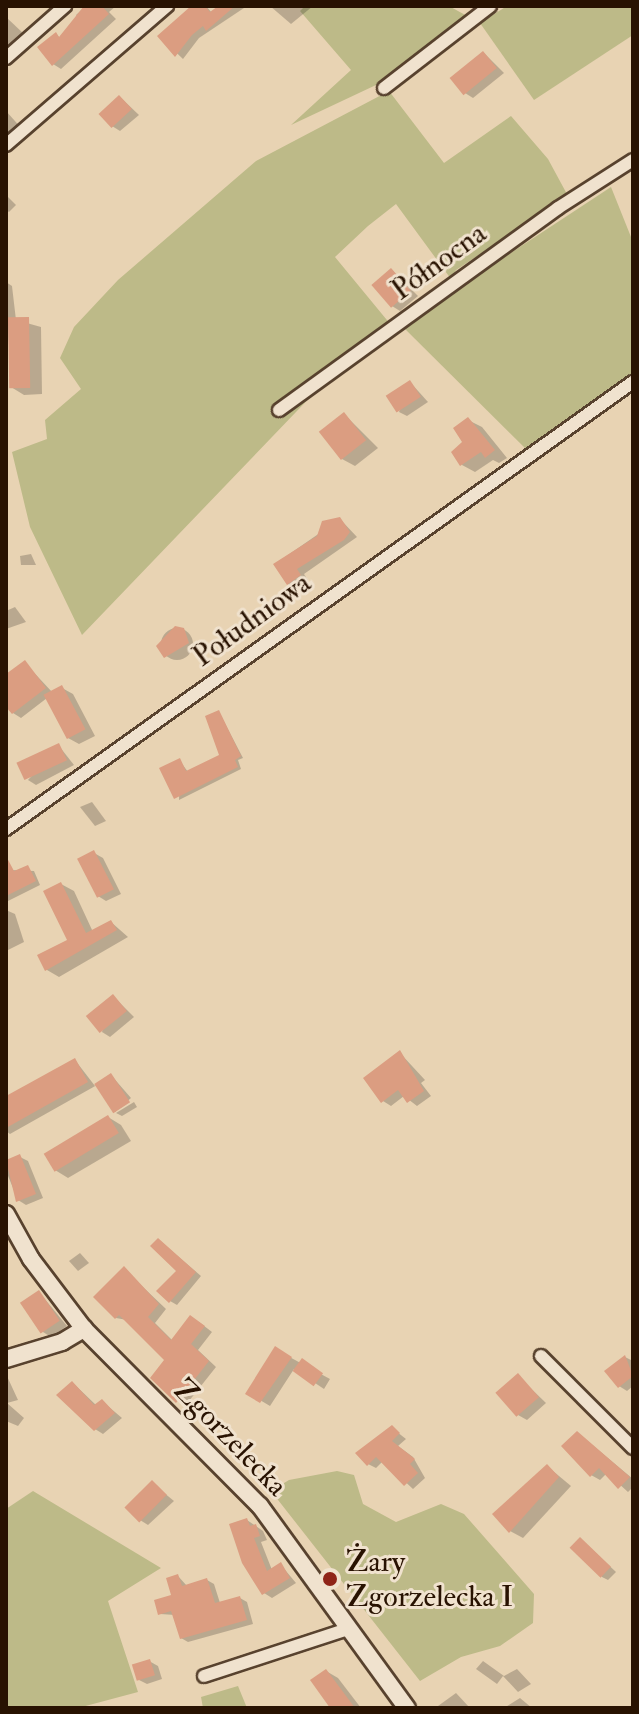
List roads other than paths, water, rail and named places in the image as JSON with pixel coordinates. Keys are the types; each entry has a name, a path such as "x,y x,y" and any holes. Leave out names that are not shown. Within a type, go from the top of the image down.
{"street":[{"path":"6,58 65,6"},
{"path":"6,145 167,6"},
{"path":"384,88 490,6"},
{"name":"Północna","path":"279,410 558,208 633,160"},
{"name":"Południowa","path":"6,829 633,382"},
{"name":"Zgorzelecka","path":"6,1214 31,1259 84,1329 260,1506 407,1708"},
{"path":"6,1359 62,1342 84,1329"},
{"path":"541,1356 633,1448"},
{"path":"204,1676 348,1629"}],"place":[{"name":"Żary Zgorzelecka I","path":"330,1579"}]}
